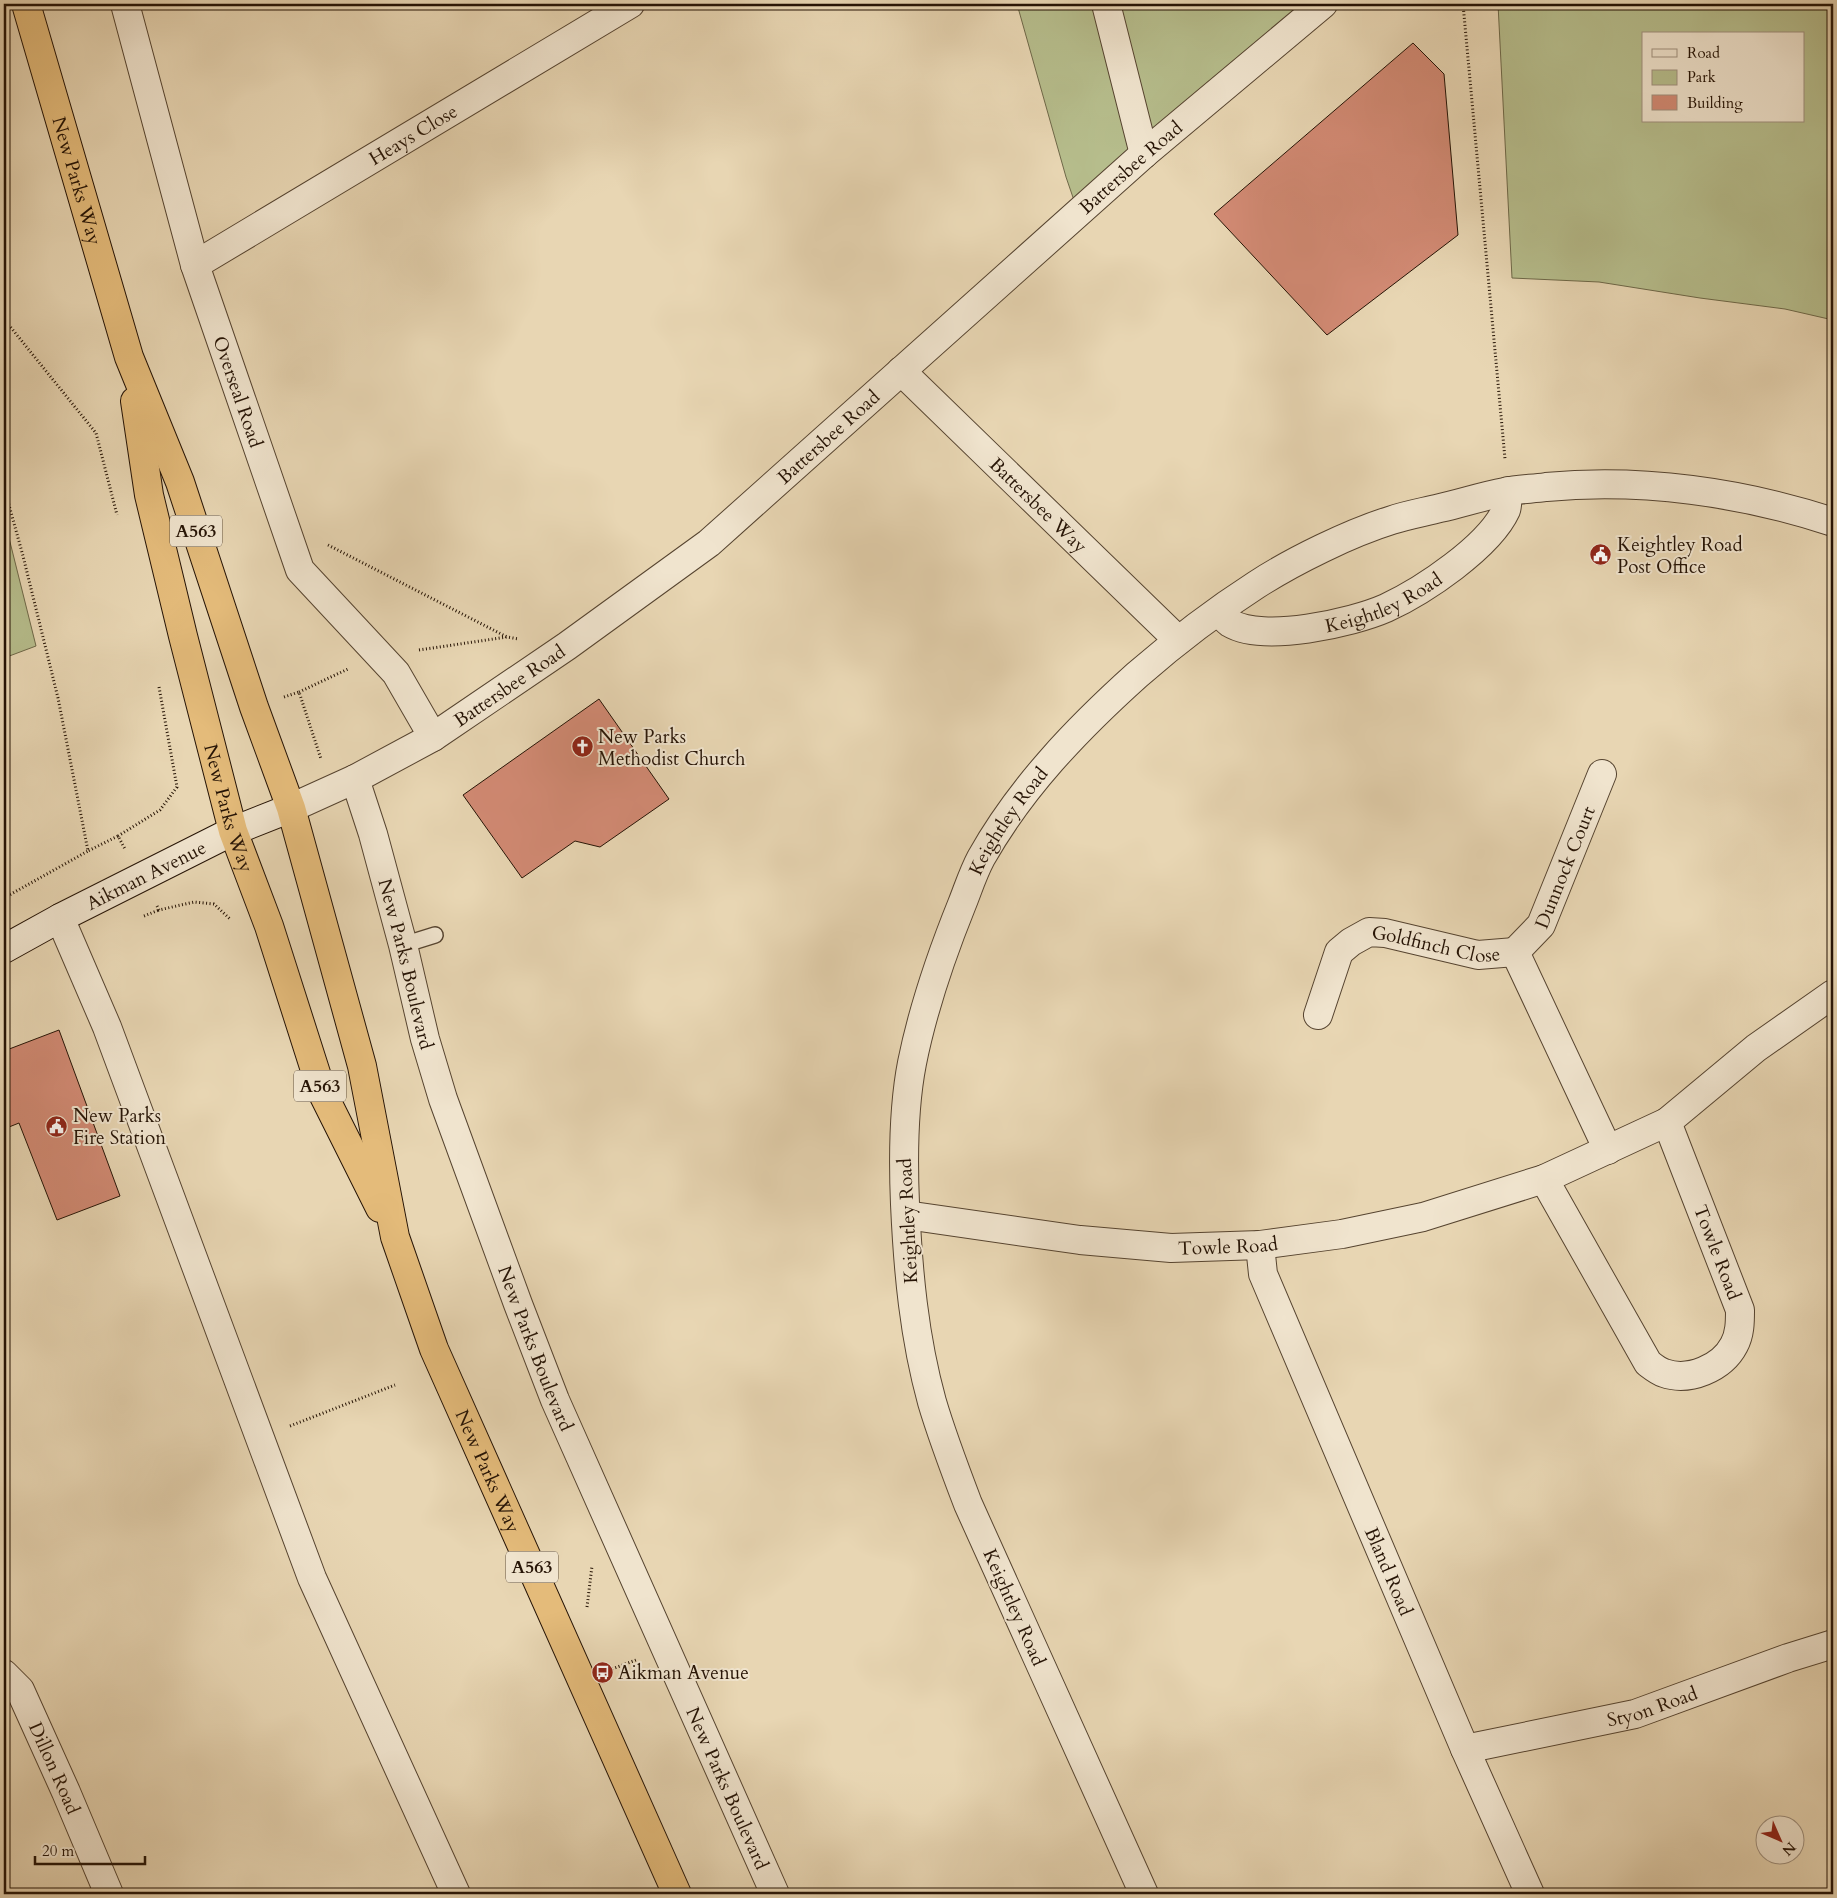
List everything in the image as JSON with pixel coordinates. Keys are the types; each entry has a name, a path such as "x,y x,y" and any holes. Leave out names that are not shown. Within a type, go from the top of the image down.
{"highway":[{"name":"New Parks Way","path":"26,4 129,357 180,482 254,707 291,808 362,1066 395,1237"},
{"name":"New Parks Way","path":"129,357 149,495 233,832 269,926 322,1092 395,1237 434,1349 677,1894"}],"street":[{"name":"Overseal Road","path":"125,4 195,265 300,570 396,673 433,736"},
{"name":"Heays Close","path":"195,265 630,4"},
{"path":"1106,4 1144,154"},
{"name":"Battersbee Road","path":"291,808 355,778 433,736 567,646 709,543 1144,154 1323,4"},
{"name":"Battersbee Way","path":"901,371 1178,640"},
{"name":"Keightley Road","path":"1144,1894 968,1504 949,1455 932,1402 922,1357 908,1263 903,1144 911,1067 929,995 980,861 1022,794 1067,742 1118,692 1178,640 1258,584 1300,560 1390,520 1508,491 1578,484 1631,484 1752,500 1833,522"},
{"name":"Keightley Road","path":"1218,612 1230,622 1250,630 1286,630 1327,625 1354,619 1386,608 1473,552 1492,532 1507,508 1508,491"},
{"name":"Dunnock Court","path":"1515,952 1541,925 1602,774"},
{"name":"New Parks Boulevard","path":"355,778 373,834 403,945 425,1038 443,1099 555,1400 775,1894"},
{"name":"Aikman Avenue","path":"4,949 60,918 233,832 291,808"},
{"path":"60,918 107,1027 312,1578 456,1894"},
{"name":"Goldfinch Close","path":"1318,1015 1339,952 1351,942 1369,932 1385,933 1478,955 1515,952"},
{"path":"1515,952 1608,1150"},
{"name":"Towle Road","path":"906,1215 1080,1240 1171,1248 1260,1245 1342,1234 1423,1217 1544,1179 1667,1122 1756,1048 1833,994"},
{"name":"Towle Road","path":"1544,1179 1648,1362 1664,1373 1685,1376 1708,1371 1724,1359 1734,1345 1740,1328 1740,1310 1667,1122"},
{"name":"Bland Road","path":"1260,1245 1262,1274 1465,1749 1530,1894"},
{"name":"Styon Road","path":"1465,1749 1635,1714 1788,1658 1833,1644"},
{"name":"Dillon Road","path":"4,1674 20,1690 109,1894"}],"lane":[{"path":"403,945 435,935"}],"path":[{"path":"1463,4 1508,491"},
{"path":"4,488 58,698 88,851"},
{"path":"284,523 508,637"},
{"path":"299,692 379,655 508,637 567,646"},
{"path":"4,898 118,836 160,810 178,787 159,686"},
{"path":"118,836 140,879"},
{"path":"260,1438 395,1385"}],"green space":[{"path":"1017,4 1307,4 1078,212 1066,177"},
{"path":"1498,4 1833,4 1833,320 1785,309 1599,282 1512,278"},
{"path":"4,518 36,646 4,658"}],"building":[{"path":"1413,43 1444,74 1458,235 1327,335 1214,214"},
{"name":"New Parks Methodist Church","path":"599,699 669,799 600,847 575,841 522,878 463,795"},
{"name":"New Parks Fire Station","path":"59,1030 120,1196 57,1220 19,1123 4,1129 4,1051"}],"place":[{"name":"Keightley Road Post Office","path":"1601,555"},
{"name":"New Parks Methodist Church","path":"582,747"},
{"name":"New Parks Fire Station","path":"57,1126"},
{"name":"Aikman Avenue","path":"602,1672"}]}
